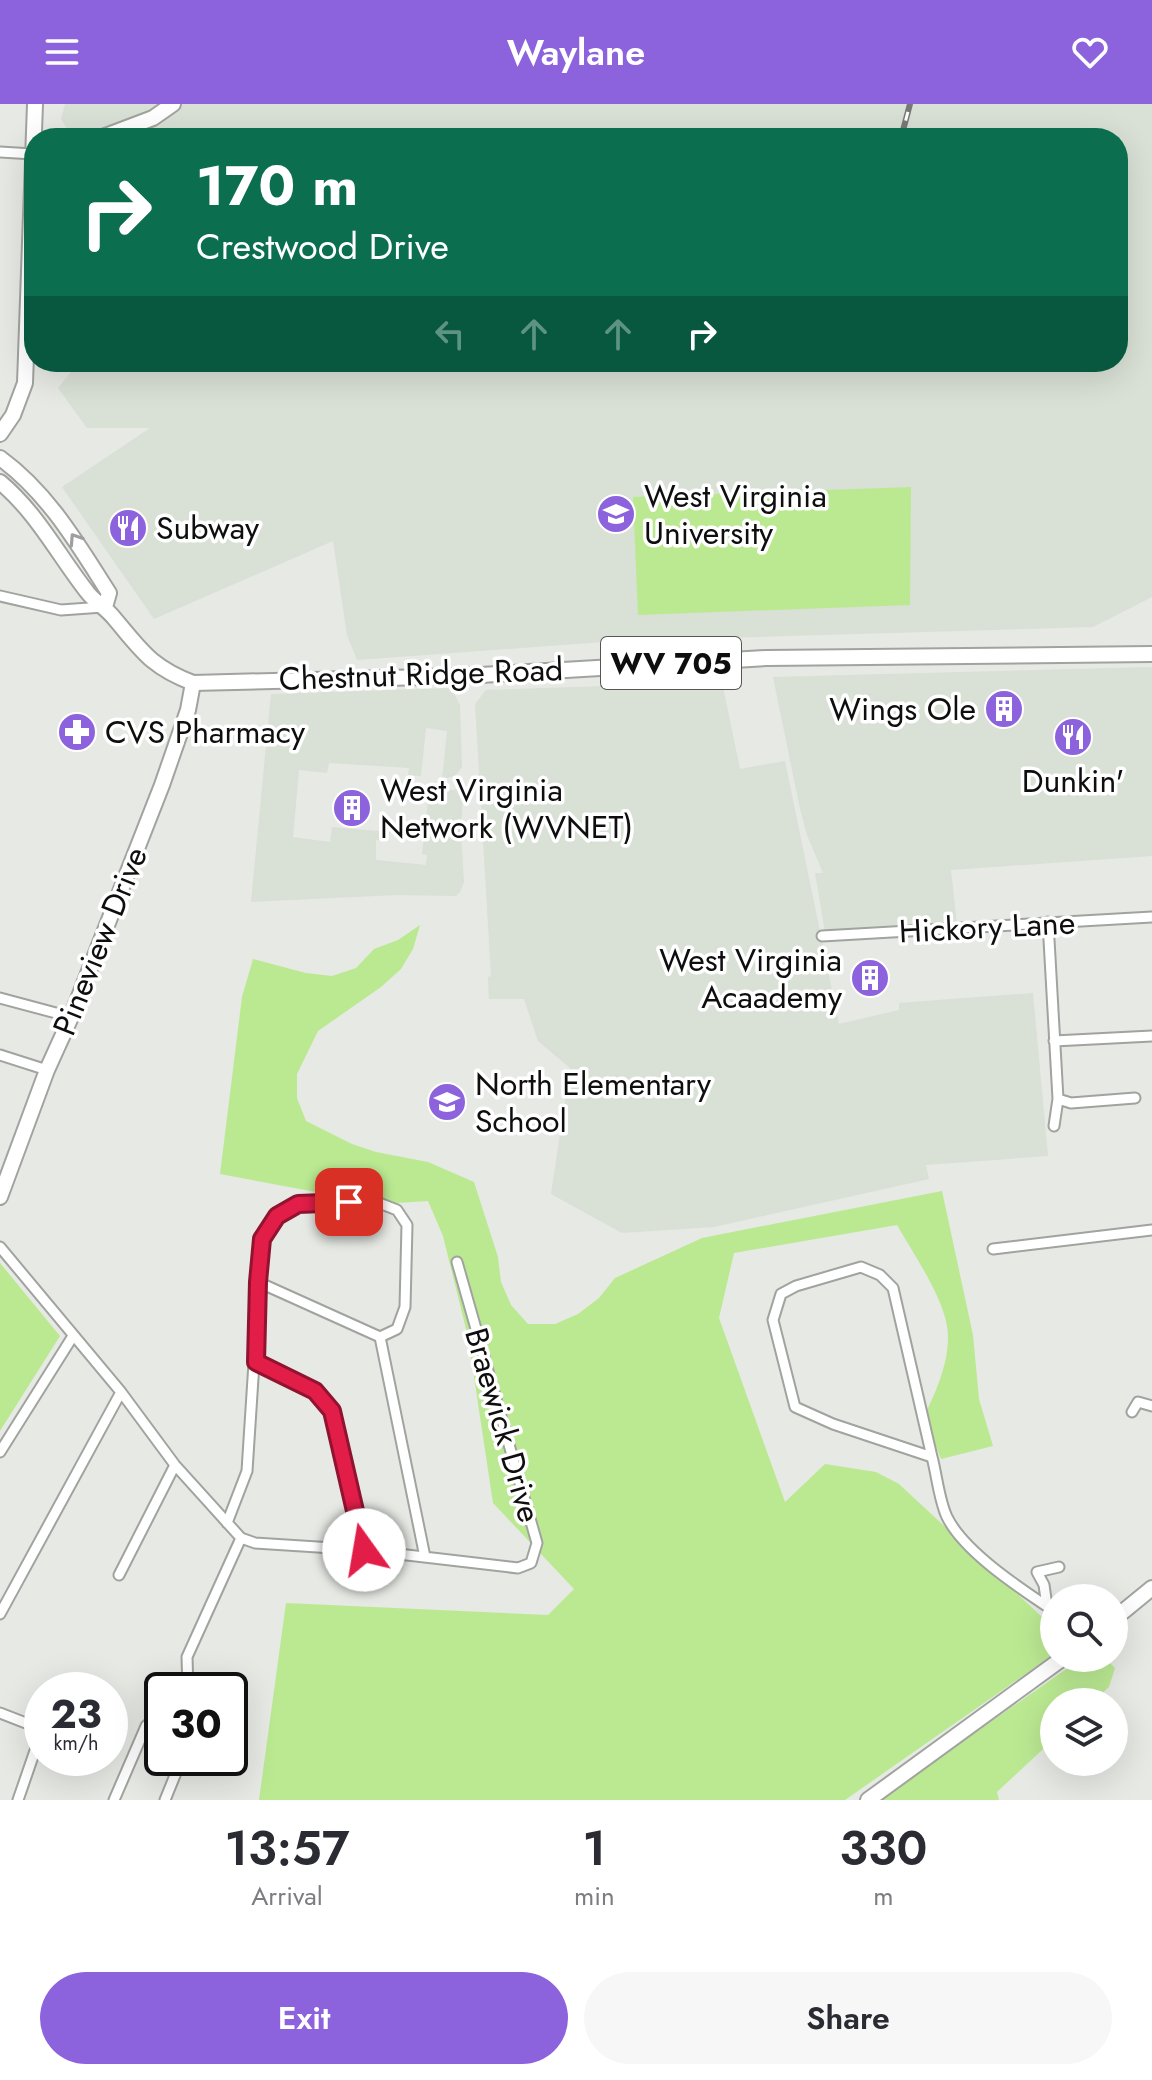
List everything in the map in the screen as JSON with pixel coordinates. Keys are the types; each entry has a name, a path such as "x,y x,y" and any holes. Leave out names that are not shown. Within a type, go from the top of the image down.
{"main road":[{"path":"35,104 35,128"},
{"path":"126,128 153,118 173,104"},
{"path":"0,434 6,410 25,383 25,372"},
{"name":"Chestnut Ridge Road","path":"0,458 31,484 57,513 109,593 105,607"},
{"name":"Chestnut Ridge Road","path":"4,488 44,528 90,596 105,607 154,664 193,683 464,676 766,658 1152,654"},
{"name":"Pineview Drive","path":"0,1197 47,1070 71,1017 162,785 188,710 193,683"},
{"path":"1128,1608 1152,1588"},
{"path":"868,1800 1044,1672"}],"street":[{"path":"0,152 24,153"},
{"path":"0,596 61,610 105,607"},
{"name":"Hickory Lane","path":"822,936 1152,917"},
{"path":"1048,922 1058,1099 1054,1126"},
{"path":"0,998 71,1017"},
{"path":"1054,1041 1152,1036"},
{"path":"0,1055 47,1070"},
{"path":"1058,1099 1071,1103 1135,1098"},
{"path":"227,1523 247,1471 256,1362 258,1282 262,1239 277,1216 298,1204 374,1201 397,1210 407,1225 405,1307 397,1329 380,1337 258,1282"},
{"path":"993,1249 1152,1230"},
{"path":"0,1247 121,1392 175,1465 241,1538 187,1657 187,1672"},
{"name":"Braewick Drive","path":"241,1538 255,1543 364,1550 518,1568 531,1563 537,1543 457,1262"},
{"path":"932,1457 833,1424 795,1407 773,1320 781,1294 796,1286 861,1267 880,1275 893,1288 946,1514 958,1536 1040,1601"},
{"path":"0,1452 73,1336"},
{"path":"380,1337 425,1557"},
{"path":"256,1362 315,1391 332,1411 364,1550"},
{"path":"0,1614 121,1392"},
{"path":"1132,1412 1138,1402 1152,1406"},
{"path":"119,1575 175,1465"},
{"path":"1043,1584 1037,1572 1059,1567"},
{"path":"0,1713 31,1725 39,1739 18,1800"},
{"path":"114,1800 144,1731"},
{"path":"165,1800 175,1776"}],"shaded area":[{"name":"West Virginia University","path":"65,104 1152,104 1152,597 1093,627 617,641 357,660 347,635 333,541 154,619 62,487 150,428 87,428 58,388 71,372 1128,372 1128,128 67,128 61,119"},
{"path":"1152,667 1152,856 951,870 957,925 825,932 815,873 823,873 800,809 773,677"},
{"path":"722,682 740,769 785,761 839,1024 899,1010 899,1003 1033,993 1048,1156 926,1165 929,1179 714,1227 622,1233 551,1194 570,1068 538,1041 524,999 489,999 488,977 491,976 475,704 486,690"},
{"path":"451,688 460,705 462,767 455,776 442,779 447,731 426,728 421,776 408,775 409,768 329,763 327,773 299,770 293,837 330,842 332,827 390,832 388,841 376,840 376,860 426,865 427,855 422,854 429,793 432,789 454,790 460,787 463,791 461,832 464,882 460,892 456,896 396,895 251,902 271,694"}],"green space":[{"path":"911,487 910,605 638,615 633,497"},
{"path":"420,925 413,949 401,969 381,987 318,1031 297,1074 297,1098 306,1121 352,1144 428,1162 474,1182 498,1257 501,1282 511,1305 528,1324 555,1324 578,1314 599,1298 615,1278 702,1238 942,1191 973,1335 979,1399 993,1446 941,1459 924,1416 945,1361 947,1326 933,1288 897,1225 734,1253 719,1318 785,1502 825,1464 876,1472 899,1484 1040,1615 1040,1664 845,1800 259,1800 286,1603 548,1615 574,1589 493,1503 468,1337 443,1236 428,1201 380,1204 220,1174 242,997 253,959 306,973 332,976 356,968 374,949 398,940"},
{"path":"0,1263 60,1336 0,1431"},
{"path":"1062,1672 1114,1672 1108,1688 1040,1688 1040,1752 997,1792 999,1800 879,1800"}],"railway":[{"path":"904,128 910,104"}],"place":[{"name":"West Virginia University","path":"616,514"},
{"name":"Subway","path":"128,528"},
{"name":"Wings Ole","path":"1004,709"},
{"name":"CVS Pharmacy","path":"77,732"},
{"name":"Dunkin'","path":"1073,737"},
{"name":"West Virginia Network (WVNET)","path":"352,808"},
{"name":"West Virginia Acaademy","path":"870,978"},
{"name":"North Elementary School","path":"447,1102"}],"route":[{"path":"349,1202 298,1204 277,1216 262,1239 256,1362 315,1391 332,1411 364,1550"}]}
